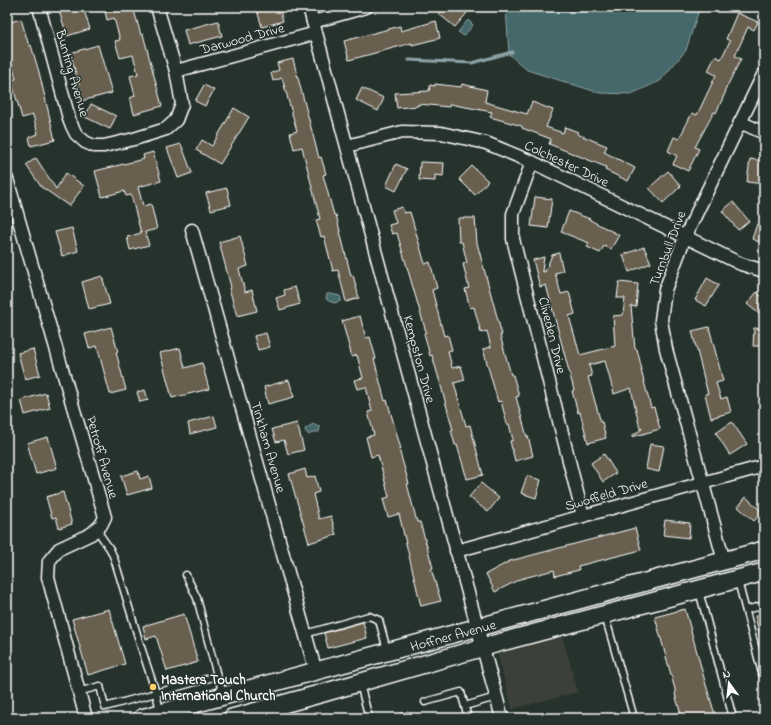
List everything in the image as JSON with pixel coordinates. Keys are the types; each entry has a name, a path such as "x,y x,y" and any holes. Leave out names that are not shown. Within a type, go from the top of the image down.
{"main road":[{"name":"Hoffner Avenue","path":"142,718 764,550"},
{"path":"702,589 708,578 714,572 764,558"},
{"name":"Hoffner Avenue","path":"232,718 484,647 764,572"},
{"path":"220,718 224,711 236,701 278,689 316,672"}],"street":[{"name":"Bunting Avenue","path":"39,7 70,122 76,134 94,146 104,146 134,139 166,129 176,120 182,104 176,71"},
{"path":"157,7 176,71"},
{"name":"Kempston Drive","path":"309,7 456,551 484,647 502,718"},
{"name":"Darwood Drive","path":"176,71 315,27 366,7"},
{"name":"Turnbull Drive","path":"724,561 666,349 661,320 665,290 685,237 764,73"},
{"path":"740,122 764,133"},
{"name":"Colchester Drive","path":"347,146 402,132 441,133 486,143 532,162 741,264 764,271"},
{"name":"Cliveden Drive","path":"532,162 513,214 513,239 583,516"},
{"name":"Petroff Avenue","path":"7,179 105,517 96,529"},
{"name":"Tinkham Avenue","path":"192,230 316,672"},
{"name":"Swoffield Drive","path":"456,551 764,466"},
{"path":"86,718 48,577 49,561 59,549 91,534 96,529"}],"lane":[{"path":"96,529 110,549 114,558 156,693 160,713"},
{"path":"186,575 197,598 217,676 224,696"},
{"path":"737,579 764,681"},
{"path":"702,589 733,718"},
{"path":"746,610 764,605"},
{"path":"605,614 634,718"},
{"path":"305,634 369,616 379,620 388,652"},
{"path":"78,692 100,686 105,707 217,676"},
{"path":"360,683 369,718"},
{"path":"425,702 461,692 468,718"},
{"path":"465,706 496,697"},
{"path":"398,718 407,716"}],"shaded area":[{"path":"561,631 578,692 512,709 496,649"}],"water":[{"path":"506,7 700,7 686,50 660,81 631,94 600,93 527,70 509,54"},
{"path":"468,20 473,25 464,36 458,32"},
{"path":"327,294 340,296 341,301 334,303 327,300"},
{"path":"313,424 320,427 319,432 314,432 309,435 305,429"}],"building":[{"path":"58,7 83,7 90,29 67,36"},
{"path":"122,7 133,7 141,35 143,34 162,106 134,114 130,98 135,96 130,76 138,74 133,55 120,58 115,41 120,40 114,18 107,20 105,11"},
{"path":"256,7 279,7 283,21 262,27"},
{"path":"444,7 450,11 453,7 472,7 455,27 439,14"},
{"path":"737,13 758,22 754,30 748,27 735,56 741,59 725,90 726,91 716,113 714,112 695,147 699,149 688,171 673,164 677,156 668,151 674,137 679,139 692,113 697,115 716,75 708,71 715,56 721,59 730,41 726,39"},
{"path":"21,19 39,72 55,140 31,146 29,137 38,134 33,115 22,118 11,80 16,79 7,47 7,23"},
{"path":"218,21 222,36 188,45 184,30"},
{"path":"436,21 440,38 412,45 412,43 349,60 344,41 400,26 401,31"},
{"path":"98,45 112,93 81,101 77,85 79,84 70,53"},
{"path":"293,59 319,158 321,157 326,174 323,175 334,215 336,215 351,276 353,275 359,298 346,302 338,270 333,271 324,236 321,237 316,220 320,219 302,147 294,149 290,133 297,131 282,78 273,81 271,73 279,70 277,63"},
{"path":"435,84 461,87 462,84 487,90 485,102 527,114 532,102 553,110 546,127 563,133 565,127 578,132 577,134 607,146 604,152 635,168 628,181 605,170 606,167 549,144 551,139 522,128 522,126 490,117 492,112 450,104 449,107 418,104 418,106 397,108 395,93 429,91 430,85 435,86"},
{"path":"204,85 214,90 205,106 195,101"},
{"path":"362,88 384,98 378,111 356,100"},
{"path":"91,104 116,116 110,129 85,117"},
{"path":"234,108 249,117 220,164 196,150 202,140 212,146"},
{"path":"181,144 192,173 178,178 167,148"},
{"path":"153,152 161,181 138,187 143,206 151,204 157,229 145,232 149,245 130,250 127,237 141,233 131,195 126,196 124,191 102,197 95,171 144,159 143,155"},
{"path":"36,158 56,189 66,173 84,186 69,206 42,188 26,165"},
{"path":"750,159 764,161 764,184 747,182"},
{"path":"420,162 444,163 443,176 435,175 435,181 419,180"},
{"path":"396,164 407,169 396,191 386,186"},
{"path":"472,166 488,181 475,195 459,179"},
{"path":"668,171 681,186 663,203 649,188"},
{"path":"227,188 231,205 211,210 206,193"},
{"path":"535,197 552,199 548,228 531,226"},
{"path":"733,202 749,221 738,230 722,211"},
{"path":"402,207 404,213 410,212 425,264 430,262 437,288 432,290 444,336 448,335 452,350 448,351 452,368 461,366 465,380 454,383 466,426 470,425 483,475 467,479 457,445 455,445 451,430 453,430 441,386 432,355 430,356 424,333 426,332 397,233 392,234 389,225 396,223 392,210"},
{"path":"569,211 590,219 619,235 611,249 604,246 600,253 587,247 589,243 561,232"},
{"path":"458,218 475,218 477,243 502,335 500,335 511,375 513,375 519,396 516,397 533,456 515,461 510,441 513,440 509,424 507,424 501,401 498,402 483,349 491,347 487,331 481,333 474,307 470,308 465,289 469,288 463,264 467,263 462,242 459,242"},
{"path":"757,224 764,227 764,244 752,239"},
{"path":"72,228 78,251 62,256 55,232"},
{"path":"240,236 248,266 239,269 245,292 252,290 257,311 237,316 219,242"},
{"path":"644,247 651,263 629,272 623,255"},
{"path":"559,253 563,271 555,273 561,294 569,292 575,314 569,316 580,355 615,346 613,316 623,315 625,298 617,298 619,282 638,284 636,307 631,306 635,349 637,349 651,408 654,407 660,429 632,437 643,428 640,429 631,388 614,394 605,361 589,365 592,376 588,377 606,438 588,443 580,412 578,413 572,391 574,390 546,285 540,287 533,260 544,257 542,271 545,272 552,255"},
{"path":"102,276 110,304 89,309 82,282"},
{"path":"707,278 719,285 706,306 695,300"},
{"path":"295,287 300,304 280,310 276,298 285,295 284,290"},
{"path":"757,292 764,299 764,318 747,304"},
{"path":"360,316 366,338 370,337 385,401 387,400 401,449 399,449 409,484 407,484 417,522 420,522 433,568 431,569 441,601 421,606 399,514 388,517 383,499 389,497 378,455 371,457 366,437 374,435 368,412 372,411 366,387 357,389 354,380 363,378 357,355 352,357 342,321"},
{"path":"111,327 126,390 110,394 97,346 89,348 85,334"},
{"path":"709,327 723,381 716,383 721,399 727,397 731,412 711,418 705,394 708,394 692,331"},
{"path":"754,328 764,329 764,346 753,346"},
{"path":"266,333 270,347 258,350 254,336"},
{"path":"180,348 185,368 202,363 209,389 172,398 160,353"},
{"path":"33,349 40,375 25,379 18,353"},
{"path":"289,380 294,397 268,404 264,387"},
{"path":"145,390 148,400 140,402 137,392"},
{"path":"46,393 50,408 25,415 21,400"},
{"path":"214,416 217,427 190,434 188,423"},
{"path":"732,422 747,444 730,455 716,433"},
{"path":"297,423 304,450 288,454 284,440 276,442 272,429"},
{"path":"48,437 57,468 36,474 27,443"},
{"path":"650,444 664,446 659,472 646,469"},
{"path":"604,454 616,473 603,482 591,463"},
{"path":"305,469 307,478 315,476 319,492 313,494 319,519 331,516 336,535 309,543 289,474"},
{"path":"138,471 140,479 149,476 152,488 127,495 121,476"},
{"path":"527,476 541,480 536,498 521,493"},
{"path":"481,483 499,498 488,512 469,497"},
{"path":"63,492 72,524 59,528 56,517 52,518 46,497"},
{"path":"746,497 762,512 754,521 738,507"},
{"path":"665,520 690,523 689,538 663,535"},
{"path":"635,528 641,550 578,566 579,570 555,576 554,570 520,579 495,592 486,574 510,561"},
{"path":"109,609 125,664 88,675 72,619"},
{"path":"685,609 716,718 682,718 675,694 676,693 655,617"},
{"path":"764,613 764,640 761,640 755,616"},
{"path":"184,614 198,662 167,671 156,636 146,639 143,626"},
{"path":"363,622 367,638 328,648 324,633"}],"waterway":[{"path":"409,60 472,63 512,52"}],"place":[{"name":"Masters Touch International Church","path":"153,687"}]}
